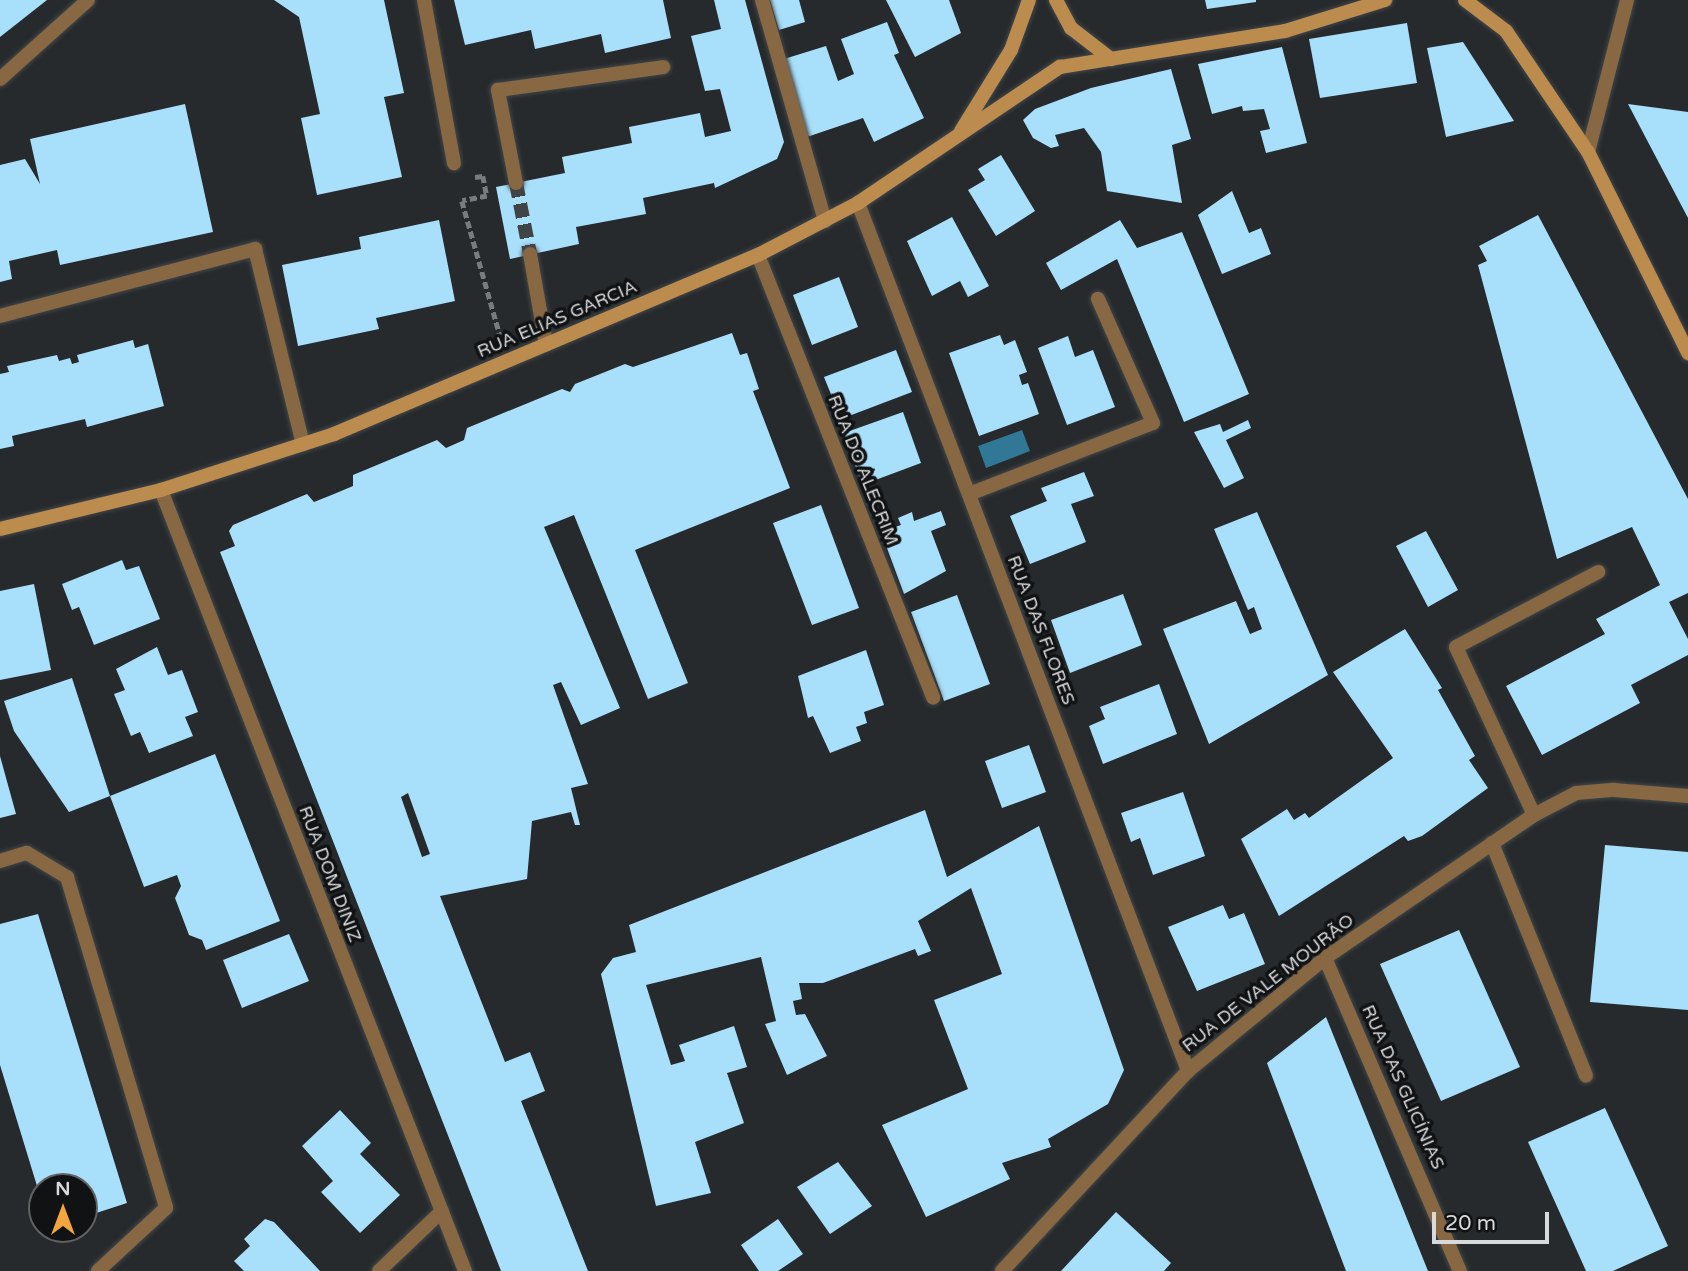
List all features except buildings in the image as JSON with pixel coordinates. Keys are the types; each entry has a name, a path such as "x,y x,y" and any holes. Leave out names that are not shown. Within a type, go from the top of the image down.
{"street":[{"path":"0,79 88,0"},
{"path":"424,0 454,163"},
{"path":"762,0 825,221"},
{"name":"RUA ELIAS GARCIA","path":"0,528 161,490 303,444 758,255 825,221 858,203 958,135 1011,50 1029,0"},
{"path":"1056,0 1071,28 1111,59"},
{"path":"958,135 1060,66 1285,31 1385,0"},
{"path":"1465,0 1506,31 1588,152 1688,353"},
{"path":"1588,152 1628,0"},
{"path":"516,183 498,90 663,67"},
{"name":"RUA DAS FLORES","path":"858,203 1188,1071"},
{"path":"0,316 255,249 303,444"},
{"path":"530,254 546,345"},
{"name":"RUA DO ALECRIM","path":"758,255 933,698"},
{"path":"969,494 1153,423 1098,299"},
{"name":"RUA DOM DINIZ","path":"161,490 465,1271"},
{"path":"1534,815 1455,648 1598,572"},
{"name":"RUA DE VALE MOURÃO","path":"1002,1271 1188,1071 1325,958 1534,815 1576,793 1688,796"},
{"path":"1492,844 1586,1076"},
{"path":"0,861 27,853 67,877 166,1208 98,1271"},
{"name":"RUA DAS GLICÍNIAS","path":"1325,958 1460,1271"},
{"path":"379,1271 442,1212"}],"path":[{"path":"462,201 508,360"}],"water":[{"path":"1022,430 1030,451 986,468 978,446"}],"tunnel":[{"path":"516,183 530,254"}]}
